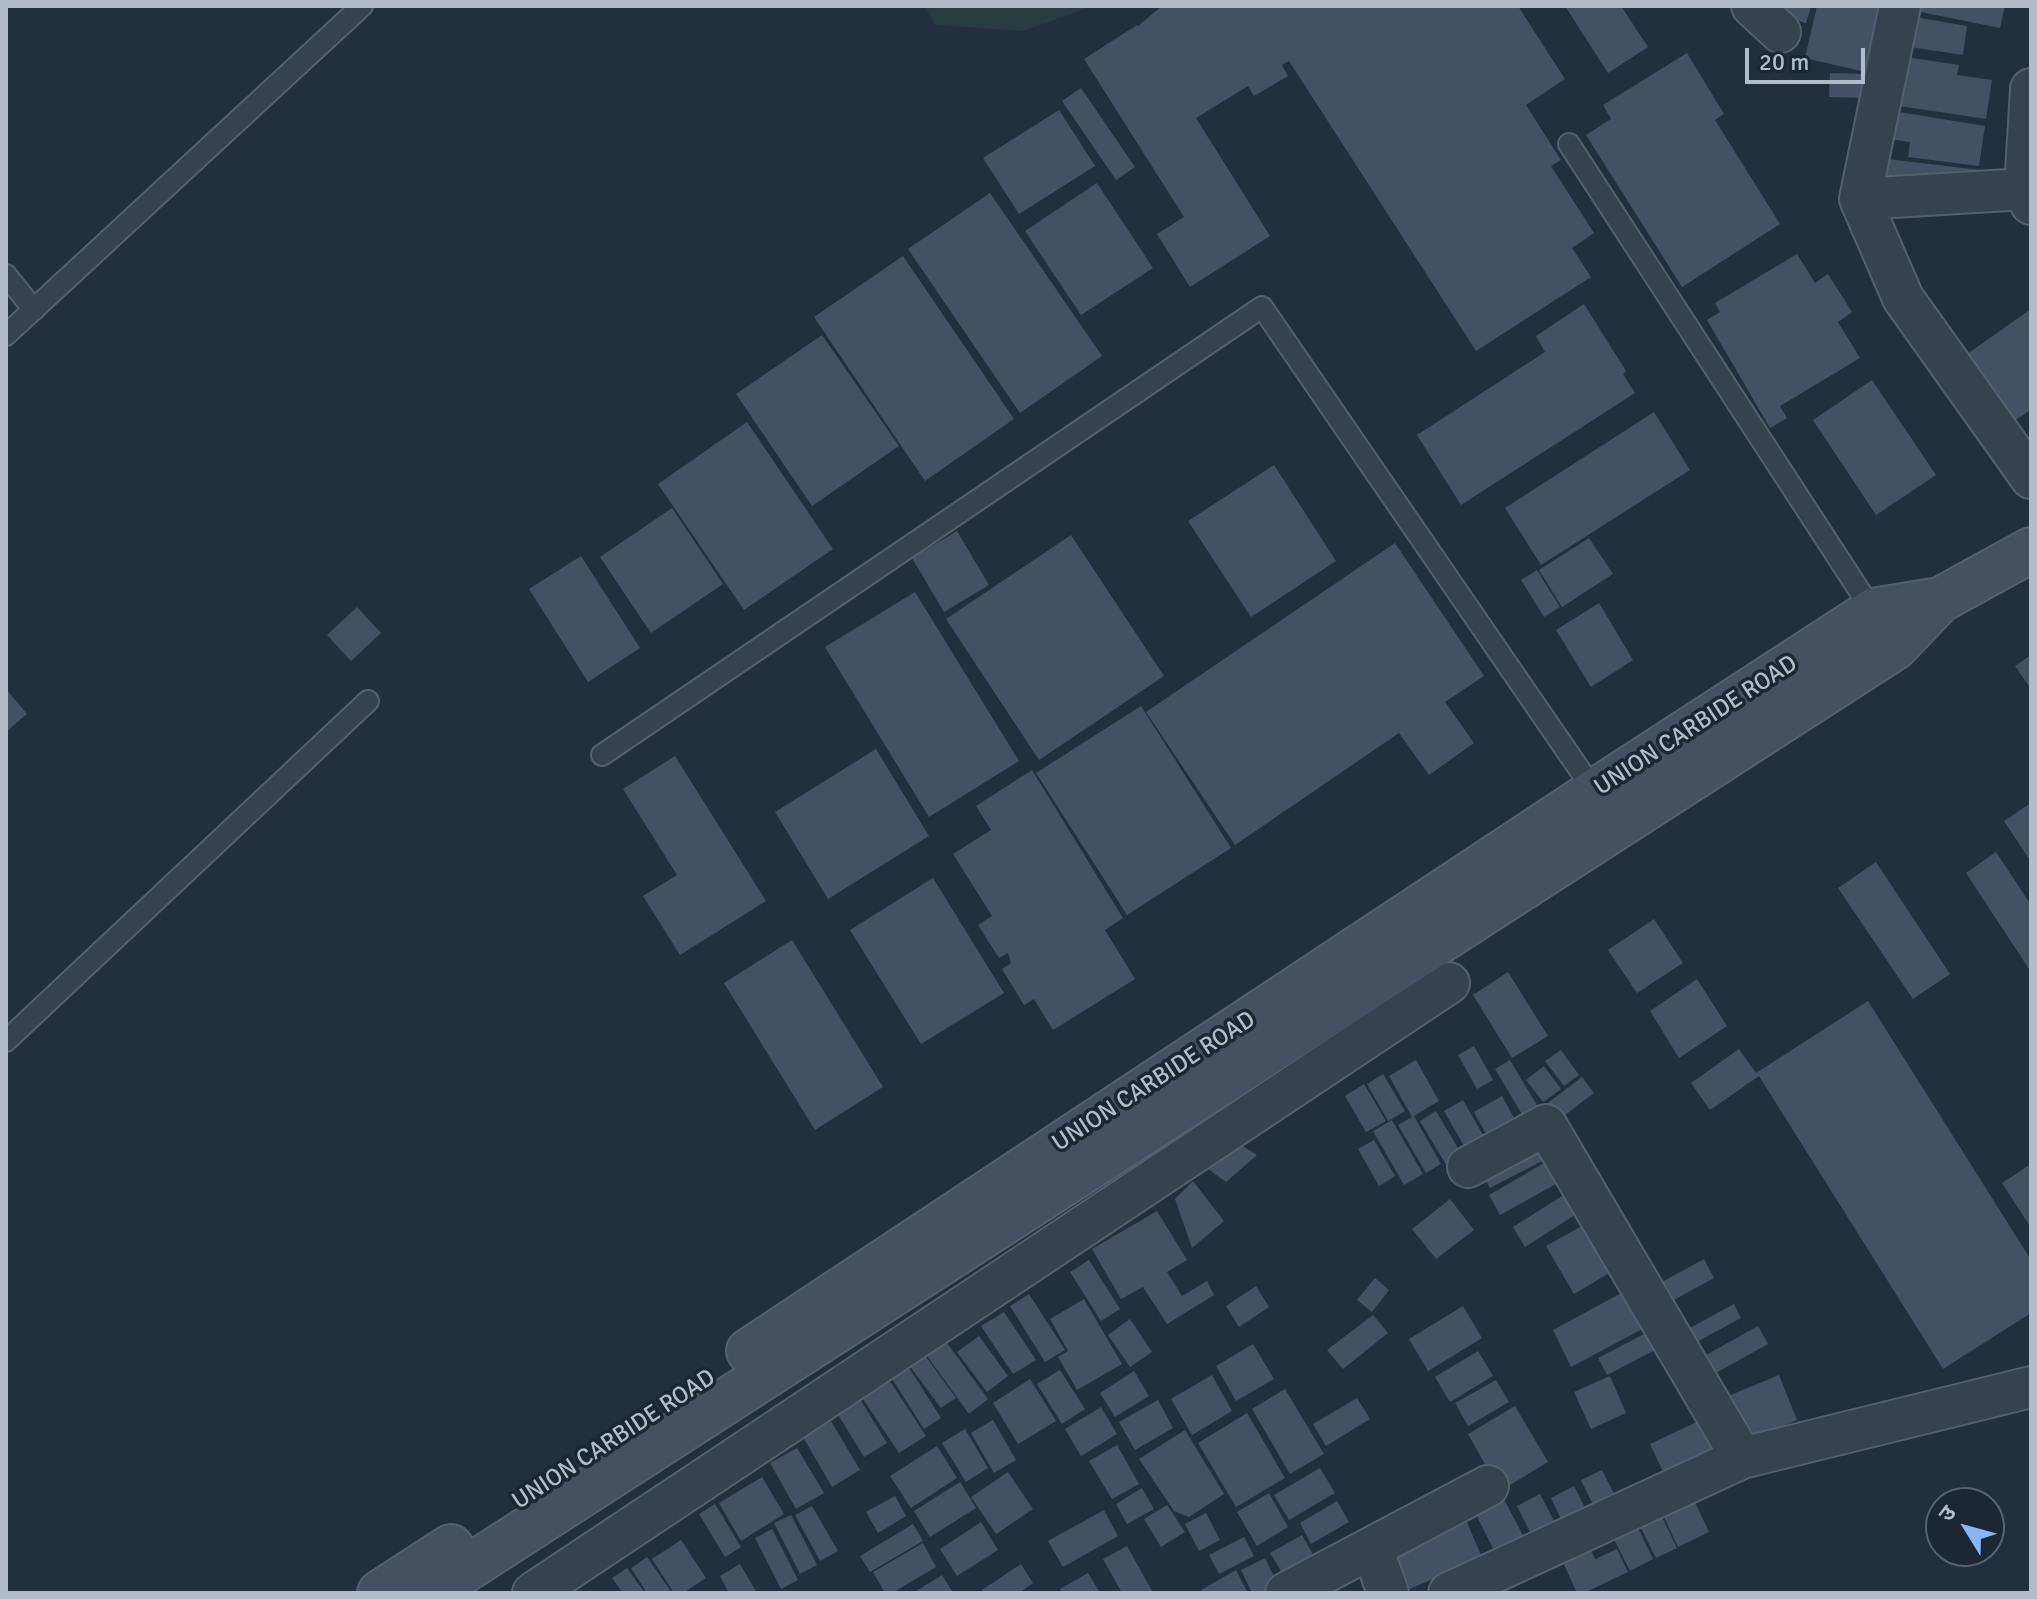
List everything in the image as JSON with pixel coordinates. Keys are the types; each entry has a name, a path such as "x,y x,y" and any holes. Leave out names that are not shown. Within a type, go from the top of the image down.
{"street":[{"path":"1900,6 1860,199 1903,298 2031,478"},
{"path":"1860,199 2028,196 2031,89"},
{"name":"UNION CARBIDE ROAD","path":"380,1593 1884,629 2031,550"},
{"name":"UNION CARBIDE ROAD","path":"429,1593 1606,808"},
{"path":"533,1593 1449,983"},
{"path":"1468,1167 1546,1125 1742,1458"},
{"path":"1449,1593 1742,1458 2031,1387"},
{"path":"1286,1593 1488,1486"},
{"path":"1372,1548 1388,1593"}],"lane":[{"path":"6,335 362,6"},
{"path":"1569,144 1884,629"},
{"path":"6,275 34,310"},
{"path":"602,755 1262,307 1606,808"},
{"path":"6,1041 368,701"}],"green space":[{"path":"925,6 1093,6 1023,31 935,25"}],"building":[{"path":"1162,6 1518,6 1565,79 1526,105 1561,160 1551,166 1594,233 1572,248 1591,277 1476,351 1289,61 1282,65 1288,76 1254,96 1248,86 1196,118 1270,236 1190,287 1157,234 1184,217 1084,59 1138,26"},
{"path":"1565,6 1621,6 1648,47 1608,73"},
{"path":"1760,6 1811,6 1806,23 1758,10"},
{"path":"1817,6 1890,6 1874,74 1805,58"},
{"path":"1907,6 2005,6 2000,28 1906,9"},
{"path":"1903,15 1967,26 1963,55 1897,45"},
{"path":"1687,53 1724,114 1715,120 1780,224 1682,287 1586,135 1611,119 1603,105"},
{"path":"1892,55 1959,65 1957,75 1992,80 1986,119 1886,104"},
{"path":"1830,73 1866,74 1865,98 1829,97"},
{"path":"1081,88 1135,167 1116,180 1062,101"},
{"path":"1059,110 1095,166 1019,214 983,158"},
{"path":"1887,110 1985,126 1979,166 1908,157 1910,142 1882,138"},
{"path":"1879,158 1980,170 1980,188 1874,192"},
{"path":"1097,183 1153,268 1081,315 1025,231"},
{"path":"990,193 1102,356 1020,413 908,249"},
{"path":"1797,254 1815,283 1828,274 1852,312 1838,322 1860,358 1780,406 1787,418 1770,428 1707,320 1720,312 1715,303"},
{"path":"903,256 1014,419 925,481 814,317"},
{"path":"1584,304 1626,371 1623,374 1635,393 1461,505 1417,435 1545,352 1536,336"},
{"path":"2031,309 2031,410 2009,424 1960,359"},
{"path":"822,335 899,446 812,506 736,394"},
{"path":"1872,380 1936,475 1876,515 1813,420"},
{"path":"1654,412 1690,470 1541,565 1505,508"},
{"path":"747,422 833,549 744,610 658,484"},
{"path":"1274,465 1336,561 1251,617 1188,521"},
{"path":"672,508 723,584 651,633 600,557"},
{"path":"957,531 989,585 944,612 912,558"},
{"path":"1071,535 1164,676 1039,760 946,619"},
{"path":"1589,538 1613,574 1562,607 1539,570"},
{"path":"1395,543 1484,676 1445,702 1474,743 1429,775 1399,733 1235,845 1146,712"},
{"path":"581,556 640,648 588,682 529,589"},
{"path":"1537,570 1560,607 1544,617 1521,580"},
{"path":"915,592 1019,761 929,817 825,647"},
{"path":"1599,603 1633,660 1591,687 1556,630"},
{"path":"357,607 381,633 351,661 327,635"},
{"path":"2031,655 2031,689 2015,666"},
{"path":"6,689 27,714 6,732"},
{"path":"1141,706 1231,848 1127,915 1036,773"},
{"path":"876,749 929,836 828,899 775,812"},
{"path":"675,756 766,901 680,955 643,896 677,875 623,789"},
{"path":"1032,770 1123,918 1105,930 1135,979 1053,1030 1034,999 1024,1005 1002,969 1011,963 1008,953 999,958 978,925 992,916 953,854 991,830 976,806"},
{"path":"2031,803 2031,862 2004,821"},
{"path":"1996,852 2031,905 2031,972 1966,873"},
{"path":"1876,862 1950,974 1913,999 1838,888"},
{"path":"933,878 1004,993 921,1044 850,930"},
{"path":"1654,919 1683,963 1637,993 1608,950"},
{"path":"792,940 883,1087 815,1130 724,983"},
{"path":"1508,972 1548,1036 1512,1058 1473,995"},
{"path":"1697,979 1727,1026 1679,1058 1650,1011"},
{"path":"1868,1001 2031,1260 2031,1313 1943,1369 1759,1076 1710,1110 1691,1083 1739,1049 1756,1073"},
{"path":"1474,1046 1493,1080 1477,1089 1458,1055"},
{"path":"1561,1050 1579,1075 1564,1086 1545,1061"},
{"path":"1416,1060 1439,1101 1412,1117 1389,1076"},
{"path":"1510,1060 1538,1107 1523,1116 1495,1069"},
{"path":"1544,1066 1561,1089 1543,1102 1526,1080"},
{"path":"1383,1074 1405,1111 1388,1121 1367,1084"},
{"path":"1582,1077 1594,1093 1553,1124 1541,1108"},
{"path":"1364,1084 1386,1121 1366,1132 1345,1096"},
{"path":"1502,1096 1521,1131 1493,1147 1474,1112"},
{"path":"1463,1100 1491,1149 1472,1160 1444,1111"},
{"path":"1436,1111 1468,1165 1452,1175 1420,1121"},
{"path":"1414,1116 1441,1164 1426,1173 1398,1125"},
{"path":"1392,1120 1423,1174 1404,1185 1373,1131"},
{"path":"1530,1137 1542,1161 1490,1188 1478,1164"},
{"path":"1233,1140 1257,1155 1226,1182 1204,1166"},
{"path":"1374,1140 1395,1176 1379,1186 1358,1149"},
{"path":"1551,1159 1563,1180 1500,1215 1489,1195"},
{"path":"2031,1164 2031,1228 2002,1183"},
{"path":"1193,1181 1224,1221 1192,1248 1175,1199"},
{"path":"1570,1191 1581,1211 1525,1247 1513,1227"},
{"path":"1450,1199 1474,1230 1436,1259 1412,1229"},
{"path":"1157,1211 1187,1260 1167,1272 1182,1296 1207,1281 1214,1295 1167,1324 1143,1287 1121,1299 1092,1249"},
{"path":"1589,1222 1616,1269 1574,1294 1546,1246"},
{"path":"1704,1259 1714,1278 1661,1307 1651,1288"},
{"path":"1089,1260 1120,1309 1101,1321 1070,1272"},
{"path":"1375,1278 1389,1290 1372,1312 1357,1300"},
{"path":"1256,1286 1269,1307 1239,1327 1226,1306"},
{"path":"1627,1290 1646,1327 1571,1367 1553,1330"},
{"path":"1029,1294 1065,1350 1045,1362 1010,1306"},
{"path":"1084,1299 1122,1364 1077,1390 1058,1357 1068,1351 1050,1319"},
{"path":"1734,1304 1741,1318 1682,1350 1675,1336"},
{"path":"1463,1306 1482,1338 1428,1371 1409,1339"},
{"path":"1004,1312 1036,1360 1013,1374 981,1326"},
{"path":"1373,1315 1388,1333 1343,1369 1327,1350"},
{"path":"1130,1319 1152,1352 1130,1367 1108,1335"},
{"path":"1758,1326 1768,1344 1707,1378 1697,1360"},
{"path":"1650,1331 1659,1348 1607,1375 1598,1358"},
{"path":"941,1335 988,1399 969,1414 922,1349"},
{"path":"979,1336 1008,1376 987,1392 957,1352"},
{"path":"1253,1344 1274,1379 1236,1401 1216,1366"},
{"path":"921,1350 956,1398 941,1408 906,1361"},
{"path":"1478,1351 1493,1376 1450,1402 1435,1377"},
{"path":"906,1363 941,1418 924,1429 889,1374"},
{"path":"1060,1370 1085,1409 1062,1424 1037,1384"},
{"path":"1134,1371 1149,1396 1115,1417 1100,1393"},
{"path":"1212,1375 1232,1411 1192,1435 1171,1399"},
{"path":"1779,1375 1797,1420 1739,1444 1721,1399"},
{"path":"1610,1376 1626,1413 1591,1429 1574,1392"},
{"path":"888,1378 926,1436 899,1453 861,1396"},
{"path":"1030,1379 1056,1421 1018,1444 993,1403"},
{"path":"1496,1380 1509,1402 1468,1426 1455,1403"},
{"path":"1285,1389 1324,1454 1290,1474 1252,1409"},
{"path":"1357,1398 1370,1419 1326,1446 1313,1424"},
{"path":"860,1399 887,1443 864,1457 837,1413"},
{"path":"1158,1400 1173,1428 1135,1450 1119,1422"},
{"path":"1515,1406 1548,1462 1500,1491 1468,1434"},
{"path":"1101,1407 1117,1434 1081,1456 1065,1429"},
{"path":"1247,1413 1285,1478 1236,1507 1198,1443"},
{"path":"1703,1419 1717,1450 1664,1474 1650,1444"},
{"path":"993,1420 1016,1460 994,1473 971,1433"},
{"path":"831,1421 860,1470 832,1487 803,1437"},
{"path":"965,1429 988,1468 966,1482 942,1443"},
{"path":"1185,1430 1224,1494 1189,1517 1174,1511 1139,1459"},
{"path":"1117,1445 1139,1484 1112,1499 1089,1461"},
{"path":"937,1446 957,1478 911,1508 890,1476"},
{"path":"797,1448 824,1493 796,1509 770,1463"},
{"path":"1320,1468 1335,1493 1289,1520 1274,1495"},
{"path":"1602,1470 1622,1510 1601,1521 1581,1480"},
{"path":"1008,1472 1033,1509 996,1534 971,1497"},
{"path":"762,1477 784,1514 741,1541 719,1503"},
{"path":"960,1482 976,1508 930,1537 914,1511"},
{"path":"1574,1486 1593,1524 1569,1536 1551,1498"},
{"path":"1142,1488 1154,1509 1127,1524 1116,1504"},
{"path":"1500,1492 1526,1541 1497,1556 1472,1507"},
{"path":"1269,1493 1288,1527 1257,1546 1237,1512"},
{"path":"1540,1494 1563,1538 1539,1550 1517,1506"},
{"path":"895,1496 906,1516 878,1533 866,1512"},
{"path":"1693,1498 1709,1532 1678,1547 1662,1513"},
{"path":"1337,1501 1349,1522 1311,1544 1300,1523"},
{"path":"715,1504 741,1547 725,1557 699,1514"},
{"path":"1167,1505 1185,1532 1161,1547 1144,1519"},
{"path":"812,1506 838,1551 820,1561 795,1515"},
{"path":"1104,1510 1118,1536 1063,1567 1048,1541"},
{"path":"1206,1513 1220,1540 1199,1551 1185,1524"},
{"path":"1660,1513 1677,1548 1656,1558 1639,1524"},
{"path":"791,1515 817,1565 800,1574 774,1523"},
{"path":"1464,1515 1482,1558 1407,1590 1389,1546"},
{"path":"981,1522 998,1550 957,1576 940,1549"},
{"path":"913,1524 923,1541 870,1572 860,1556"},
{"path":"1637,1526 1653,1559 1630,1571 1613,1537"},
{"path":"772,1529 798,1580 781,1589 755,1538"},
{"path":"1302,1535 1319,1565 1289,1584 1270,1553"},
{"path":"1244,1537 1254,1556 1219,1574 1209,1555"},
{"path":"681,1540 706,1578 683,1593 674,1593 652,1559"},
{"path":"923,1543 936,1567 892,1593 885,1593 873,1572"},
{"path":"1589,1545 1595,1559 1617,1549 1628,1572 1584,1593 1577,1593 1561,1558"},
{"path":"1127,1546 1152,1591 1148,1593 1122,1593 1103,1559"},
{"path":"647,1557 672,1593 647,1593 631,1568"},
{"path":"1265,1558 1281,1591 1252,1593 1241,1570"},
{"path":"740,1564 757,1593 729,1593 720,1576"},
{"path":"1021,1564 1033,1583 1019,1593 983,1593 982,1590"},
{"path":"627,1568 645,1593 623,1593 612,1578"},
{"path":"1236,1570 1248,1593 1203,1593 1201,1590"},
{"path":"1088,1573 1100,1593 1062,1593 1060,1589"},
{"path":"942,1575 953,1593 913,1593"}]}
